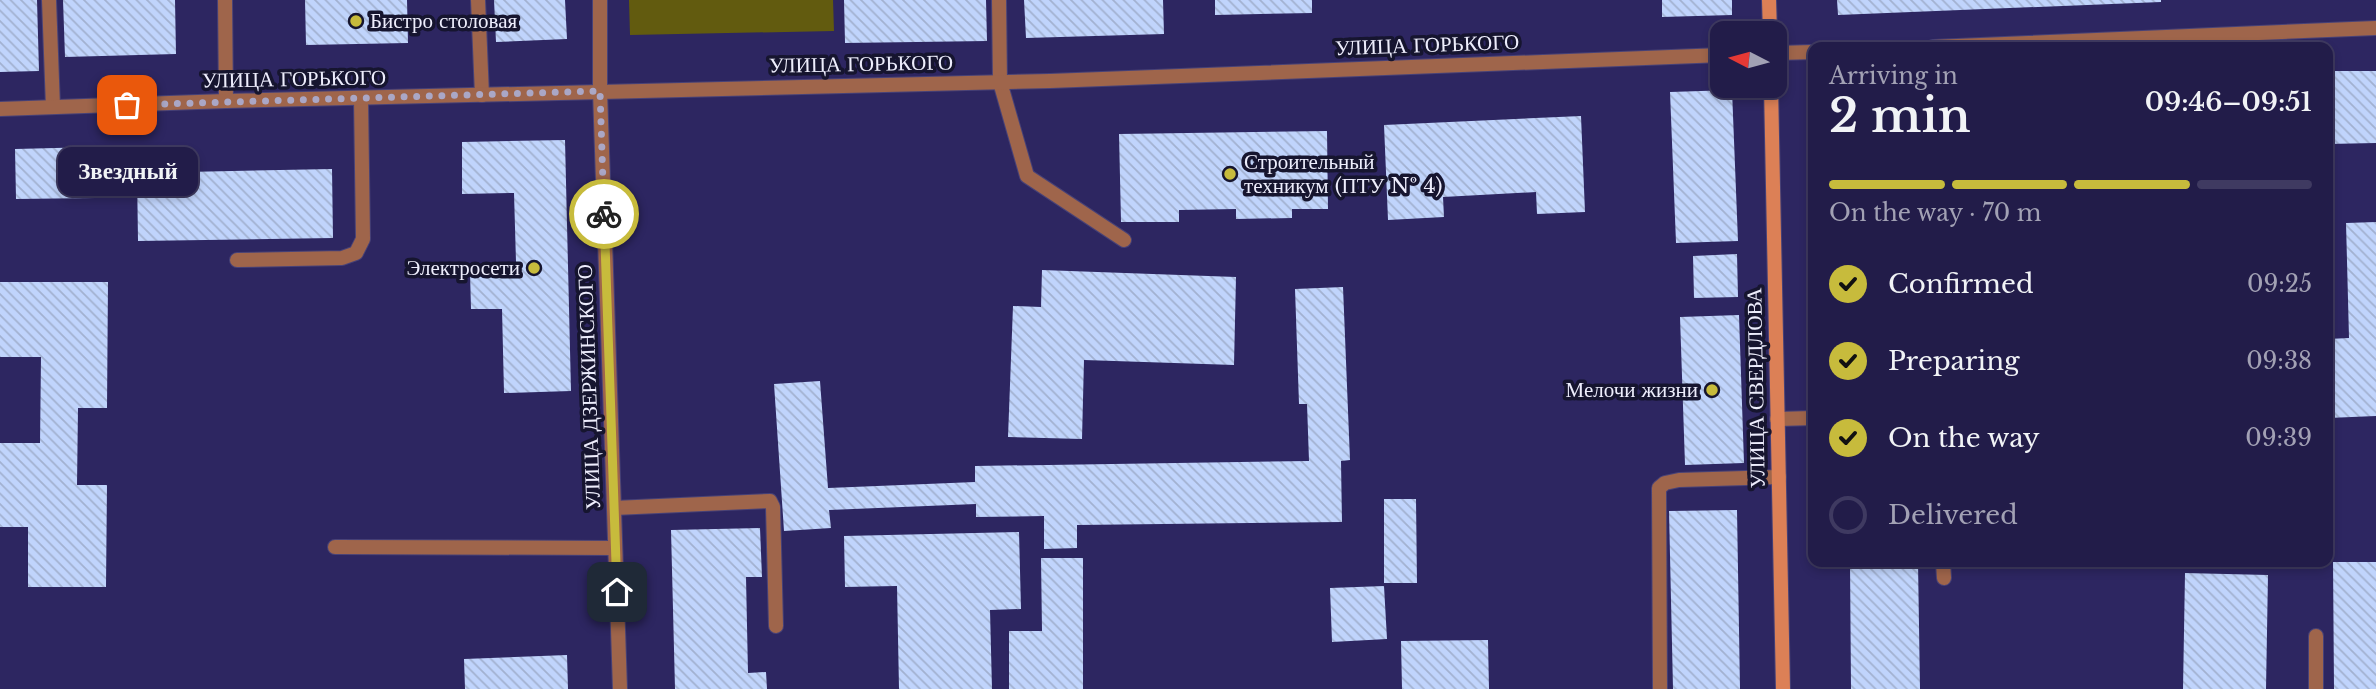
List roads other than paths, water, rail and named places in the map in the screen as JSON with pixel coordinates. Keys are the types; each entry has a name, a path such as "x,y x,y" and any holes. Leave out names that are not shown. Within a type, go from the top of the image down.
{"main road":[{"path":"1769,0 1770,21"},
{"name":"УЛИЦА СВЕРДЛОВА","path":"1771,98 1783,689"}],"street":[{"path":"49,0 53,107"},
{"path":"225,0 226,101"},
{"path":"478,0 482,95"},
{"name":"УЛИЦА ДЗЕРЖИНСКОГО","path":"600,0 600,91 620,689"},
{"path":"999,0 1000,82 1027,176 1124,240"},
{"path":"2156,42 2376,28"},
{"path":"1787,53 1808,52"},
{"name":"УЛИЦА ГОРЬКОГО","path":"0,109 1000,82 1710,55"},
{"path":"237,260 342,258 356,253 363,239 361,99"},
{"path":"1777,419 1808,418"},
{"path":"1660,689 1659,488 1665,483 1679,480 1779,477"},
{"path":"614,508 770,501 774,507 776,626"},
{"path":"335,547 615,548"},
{"path":"1943,567 1944,578"},
{"path":"2316,636 2316,689"}],"place":[{"name":"Бистро столовая","path":"356,21"},
{"name":"Звездный","path":"127,105"},
{"name":"Строительный техникум (ПТУ № 4)","path":"1230,174"},
{"name":"Электросети","path":"534,268"},
{"name":"Мелочи жизни","path":"1712,390"}]}
